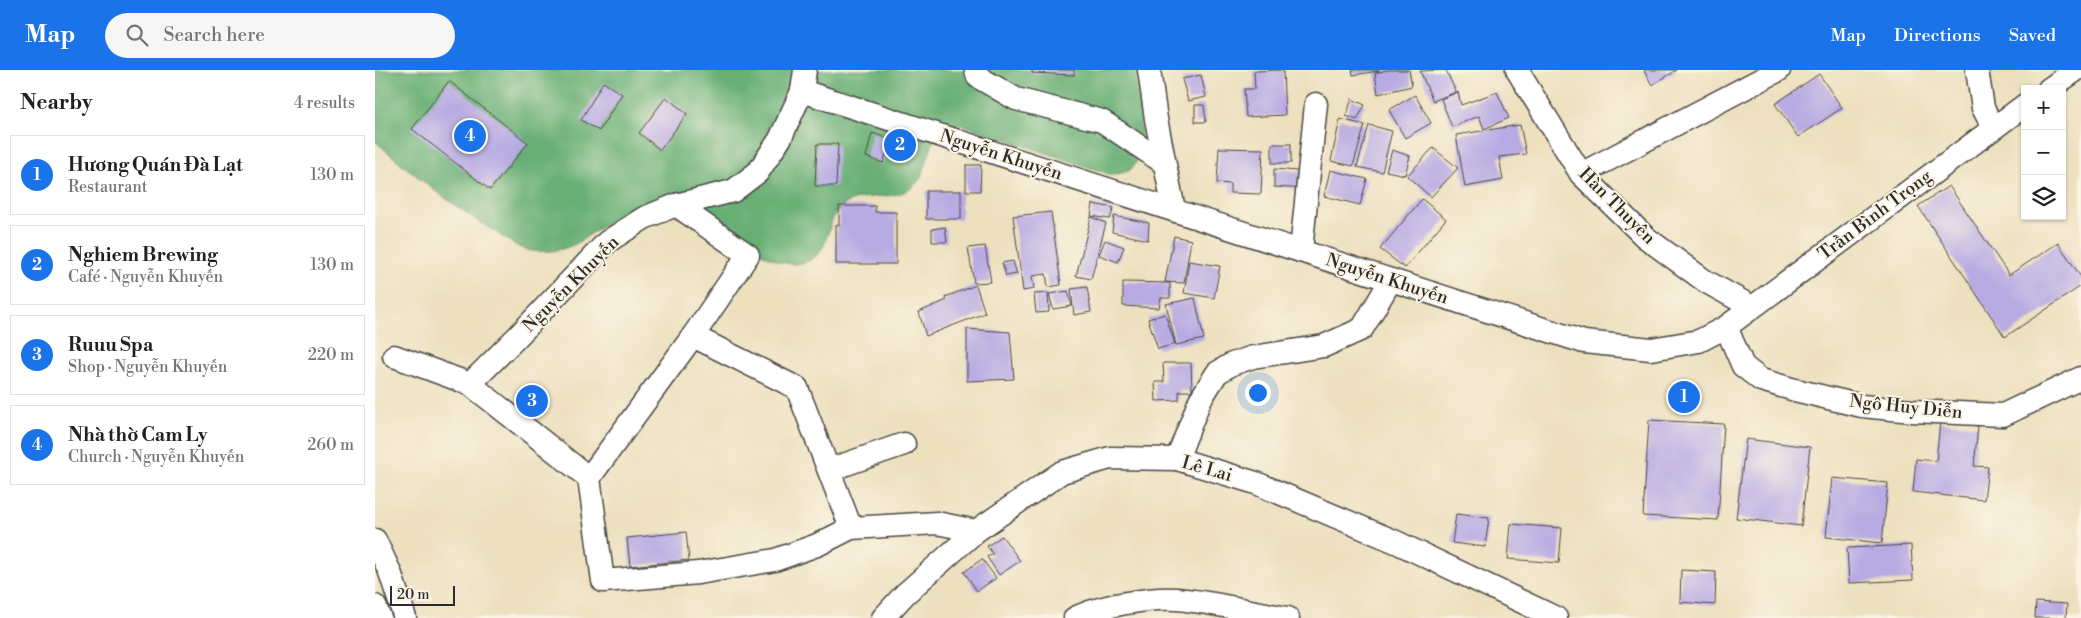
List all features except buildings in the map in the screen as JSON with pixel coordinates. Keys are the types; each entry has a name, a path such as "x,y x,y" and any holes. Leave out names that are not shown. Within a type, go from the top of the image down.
{"street":[{"path":"976,70 977,77 1016,99 1102,121 1164,163"},
{"path":"1149,70 1164,163 1174,210"},
{"name":"Hàn Thuyên","path":"1517,70 1581,174 1645,237 1705,281 1752,307"},
{"path":"1581,174 1779,70"},
{"path":"1977,70 1983,108 1993,127"},
{"path":"2055,85 2076,70"},
{"name":"Nguyễn Khuyến","path":"470,384 519,336 607,242 644,218 676,205 733,191 758,172 780,139 804,80 1174,210 1584,342 1651,349 1699,341 1726,327"},
{"path":"1301,251 1317,104"},
{"name":"Trần Bình Trọng","path":"1726,327 2021,108"},
{"path":"589,478 693,336 748,255 676,205"},
{"path":"1177,459 1199,400 1217,374 1232,364 1324,346 1362,329 1391,280"},
{"name":"Ngô Huy Diễn","path":"1726,327 1743,366 1761,380 1862,406 1912,411 2003,415 2081,378"},
{"path":"693,336 797,388 851,528"},
{"path":"394,356 470,384 589,478 603,581 699,574 775,560 817,545 851,528 937,523 977,530"},
{"path":"829,470 903,444"},
{"name":"Lê Lai","path":"895,613 977,530 1062,472 1110,458 1177,459 1265,486 1397,542 1555,618"},
{"path":"375,540 390,572 405,618"},
{"path":"1075,618 1086,612 1117,612 1176,599 1288,618"},
{"path":"375,606 380,618"}],"green space":[{"path":"375,70 1140,70 1136,78 1141,127 1140,152 1130,170 1112,175 963,125 949,127 939,134 934,141 920,179 915,185 897,194 846,203 834,215 820,253 806,262 788,264 779,261 731,237 662,210 644,210 627,214 602,226 579,242 567,247 547,251 533,251 517,246 459,208 416,176 375,141"}],"place":[{"name":"Nhà thờ Cam Ly","path":"470,136"},
{"name":"Nghiem Brewing","path":"900,145"},
{"name":"Hương Quán Đà Lạt","path":"1684,397"},
{"name":"Ruuu Spa","path":"532,401"}]}
